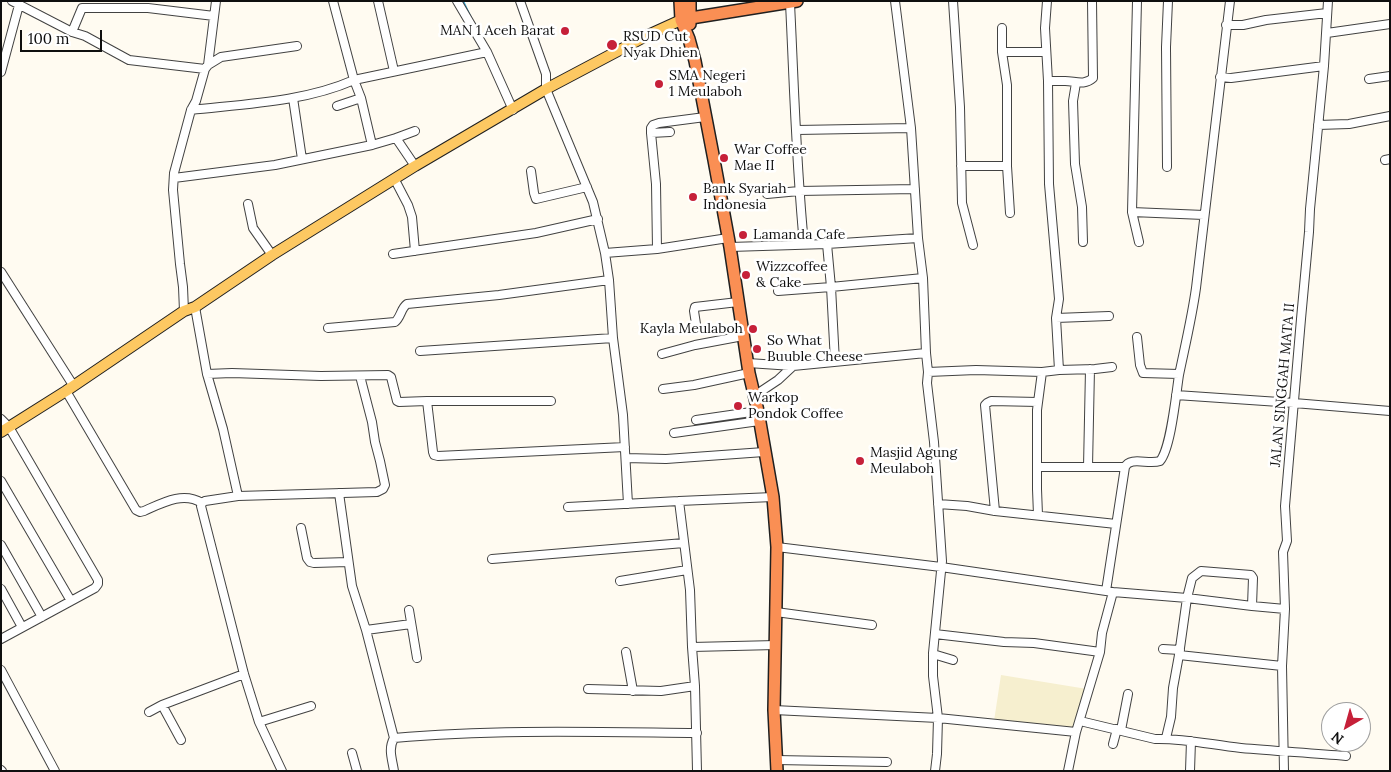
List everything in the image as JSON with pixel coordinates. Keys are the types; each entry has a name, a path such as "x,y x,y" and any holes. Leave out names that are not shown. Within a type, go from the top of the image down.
{"highway":[{"path":"680,1 697,69 729,242 748,368 759,416 773,497 777,547 774,710 777,766"},
{"path":"686,19 690,1"},
{"path":"686,19 793,2"}],"main road":[{"path":"4,426 69,388 184,311 195,307 272,255 416,166 546,89 648,35 686,19"}],"street":[{"path":"184,311 174,210 174,178 191,110 196,101 206,67 216,1"},
{"path":"333,1 354,80 361,98 372,145"},
{"path":"378,1 394,71"},
{"path":"457,1 487,52 513,110"},
{"path":"520,1 546,74 546,89 584,177 598,219 609,280 622,406 628,504"},
{"path":"895,1 911,128 942,561 935,623 932,676 938,718 935,771"},
{"path":"953,1 960,107 962,203 973,245"},
{"path":"1047,1 1045,52 1048,81 1049,184 1060,299 1056,318 1059,370"},
{"path":"1048,81 1076,83 1089,81 1093,78 1092,1"},
{"path":"1137,1 1132,212 1139,242"},
{"path":"1167,167 1166,47 1168,1"},
{"path":"1068,771 1076,732 1100,652 1125,467 1129,462 1160,461 1179,396 1179,374 1190,329 1204,215 1226,78 1232,25 1230,1"},
{"name":"JALAN SINGGAH MATA II","path":"1284,771 1282,666 1285,609 1283,552 1287,541 1285,506 1300,320 1327,33 1328,1"},
{"path":"793,2 799,191 804,244"},
{"path":"1,72 16,3 130,60 206,67 221,57 297,46"},
{"path":"72,32 82,8 148,8 214,16"},
{"path":"1232,25 1327,13"},
{"path":"1327,33 1390,24"},
{"path":"1002,28 1002,52 1006,85 1010,213"},
{"path":"191,110 294,98 338,87 354,80 487,52"},
{"path":"1002,52 1045,52"},
{"path":"1226,78 1324,66"},
{"path":"1368,79 1390,76"},
{"path":"1076,83 1073,100 1075,164 1082,207 1083,242"},
{"path":"294,98 302,159"},
{"path":"337,106 361,98"},
{"path":"1318,124 1350,124 1390,116"},
{"path":"657,249 656,184 651,128 659,123 706,117"},
{"path":"797,130 911,128"},
{"path":"174,178 275,165 372,145 415,131"},
{"path":"650,133 670,132"},
{"path":"396,138 416,166"},
{"path":"961,166 1008,166"},
{"path":"531,171 536,199 586,187"},
{"path":"395,180 410,212 415,251"},
{"path":"767,194 799,191 916,189"},
{"path":"248,204 253,228 272,255"},
{"path":"1132,212 1204,215"},
{"path":"393,254 536,233 598,219"},
{"path":"605,253 729,242 827,244 918,238"},
{"path":"827,244 835,362"},
{"path":"1,272 69,388 136,510 144,511 181,497 190,497 202,503"},
{"path":"778,291 831,288 923,278"},
{"path":"328,328 395,322 403,306 407,304 499,295 609,280"},
{"path":"696,324 695,307 738,302"},
{"path":"195,307 207,374 223,429 238,496"},
{"path":"1056,318 1109,316"},
{"path":"662,354 695,344 743,336"},
{"path":"1137,337 1140,365 1143,373 1151,375 1179,374"},
{"path":"420,351 614,338"},
{"path":"663,389 694,385 748,368 793,366 926,353"},
{"path":"754,396 778,380 793,366"},
{"path":"928,372 976,370 1042,372 1112,366"},
{"path":"1088,467 1090,369"},
{"path":"207,374 232,372 320,376 388,375 391,377 397,401 399,402 550,401"},
{"path":"1038,515 1038,402 1042,372"},
{"path":"202,503 238,496 377,492 383,490 385,485 360,376"},
{"path":"1179,396 1390,411"},
{"path":"427,401 433,452 438,456 625,447"},
{"path":"995,511 985,405 991,401 1038,402"},
{"path":"696,420 759,416"},
{"path":"674,433 759,416"},
{"path":"1,639 95,588 98,584 98,580 4,426"},
{"path":"626,458 666,459 764,452"},
{"path":"1038,468 1125,467"},
{"path":"1,481 71,601"},
{"path":"339,493 352,586 366,630 394,738 390,746 394,771"},
{"path":"568,507 773,497"},
{"path":"679,501 690,590 697,771"},
{"path":"202,503 202,511 244,674 259,722 282,771"},
{"path":"938,504 1116,524"},
{"path":"301,528 307,558 310,562 348,562"},
{"path":"492,559 684,543"},
{"path":"1,545 42,617"},
{"path":"777,547 941,567 1109,592 1187,598 1285,609"},
{"path":"620,580 687,570"},
{"path":"1166,738 1171,717 1173,688 1180,653 1187,598 1192,578 1201,571 1251,575 1253,578 1252,606"},
{"path":"1,589 22,627"},
{"path":"409,610 417,658"},
{"path":"776,612 872,625"},
{"path":"366,630 412,624"},
{"path":"935,634 1004,642 1034,643 1100,652"},
{"path":"692,647 776,645"},
{"path":"1163,649 1180,653 1282,666"},
{"path":"626,652 633,691"},
{"path":"933,654 953,660"},
{"path":"1,670 55,771"},
{"path":"149,712 244,674"},
{"path":"588,689 661,691 695,686"},
{"path":"1113,744 1119,730 1128,694"},
{"path":"162,706 181,740"},
{"path":"259,722 311,706"},
{"path":"774,710 938,718 1076,732"},
{"path":"1080,721 1155,739 1166,738 1240,748 1346,756"},
{"path":"394,738 449,734 697,733"},
{"path":"1190,771 1191,741"},
{"path":"352,753 357,771"},
{"path":"849,761 849,771"},
{"path":"777,766 849,761 887,762"}],"shaded area":[{"path":"1001,675 1087,689 1079,735 994,721"}],"waterway":[{"path":"463,1 471,18"}],"place":[{"name":"MAN 1 Aceh Barat","path":"565,31"},
{"name":"RSUD Cut Nyak Dhien","path":"612,45"},
{"name":"SMA Negeri 1 Meulaboh","path":"659,84"},
{"name":"War Coffee Mae II","path":"724,158"},
{"name":"Bank Syariah Indonesia","path":"693,197"},
{"name":"Lamanda Cafe","path":"743,235"},
{"name":"Wizzcoffee & Cake","path":"746,275"},
{"name":"Kayla Meulaboh","path":"753,329"},
{"name":"So What Buuble Cheese","path":"757,349"},
{"name":"Warkop Pondok Coffee","path":"738,406"},
{"name":"Masjid Agung Meulaboh","path":"860,461"}]}
